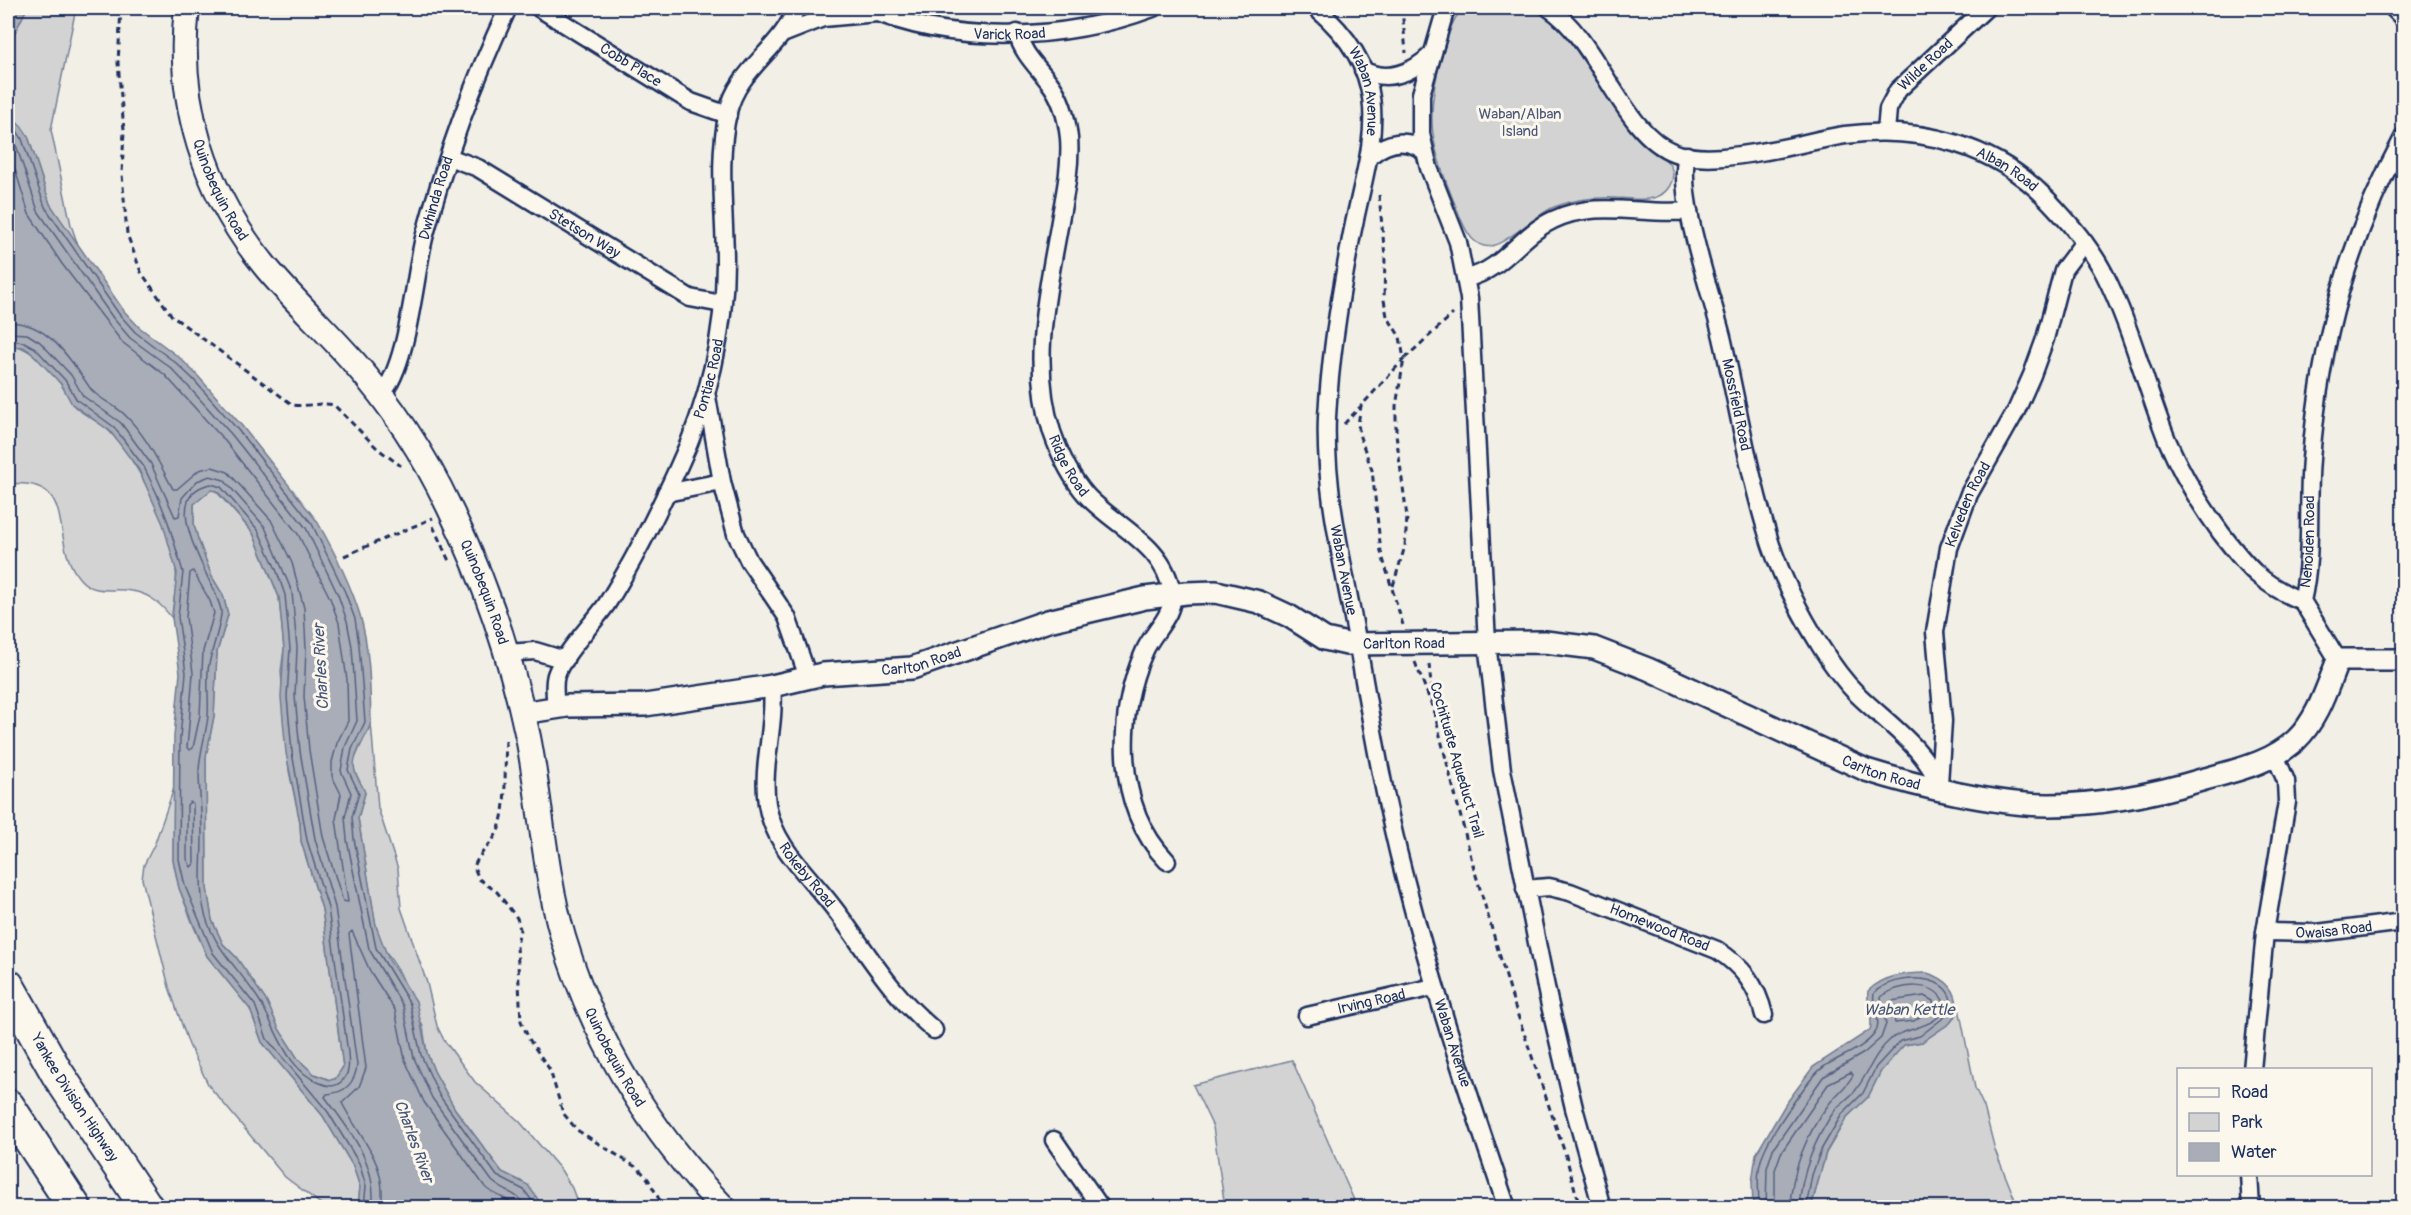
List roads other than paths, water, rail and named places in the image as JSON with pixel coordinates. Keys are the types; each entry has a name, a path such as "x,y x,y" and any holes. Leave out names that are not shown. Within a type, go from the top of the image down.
{"highway":[{"name":"Yankee Division Highway","path":"8,986 57,1073 147,1208"},
{"path":"8,1106 75,1208"}],"main road":[{"name":"Quinobequin Road","path":"187,8 185,46 190,108 200,149 216,192 232,220 267,268 381,394 418,448 436,513 482,581 508,653 522,713 557,911 585,999 615,1062 640,1103 683,1161 724,1208"}],"street":[{"name":"Dwhinda Road","path":"381,394 396,371 425,237 473,84 508,8"},
{"name":"Cobb Place","path":"539,8 691,102 728,115"},
{"name":"Pontiac Road","path":"785,33 796,8"},
{"name":"Varick Road","path":"866,8 953,30 1017,33 1088,27 1153,8"},
{"name":"Waban Avenue","path":"1316,8 1341,33 1363,70 1373,106 1371,155 1355,218 1341,291 1330,370 1327,423 1333,508 1398,852 1456,1062 1507,1208"},
{"path":"1446,8 1431,55 1420,104 1424,151 1458,242 1467,278 1487,643 1502,770 1525,889 1574,1108 1602,1208"},
{"name":"Wilde Road","path":"1886,132 1888,109 1898,90 1986,8"},
{"name":"Alban Road","path":"1557,9 1650,138 1667,149 1687,155 1734,155 1845,135 1886,132 1920,135 1955,142 2002,164 2047,199 2084,242 2113,292 2167,439 2196,496 2229,543 2256,574 2275,590 2302,601"},
{"name":"Pontiac Road","path":"556,707 556,676 618,584 666,493 694,431 706,393 716,349 722,304 725,262 723,168 728,115 742,78 785,33 810,22 838,15 884,14"},
{"name":"Ridge Road","path":"1017,33 1023,51 1058,96 1069,137 1067,179 1041,339 1042,378 1052,431 1078,485 1096,505 1155,554 1166,572 1172,594"},
{"path":"1363,70 1375,75 1394,75 1413,69 1431,55"},
{"name":"Nehoiden Road","path":"2338,660 2302,601 2309,565 2311,453 2327,336 2362,221 2403,136"},
{"path":"1371,155 1388,144 1401,142 1413,144 1424,151"},
{"name":"Mossfield Road","path":"1687,155 1684,178 1689,211 1722,339 1758,500 1780,569 1810,630 1834,667 1856,693 1929,764 1939,788"},
{"name":"Stetson Way","path":"449,157 478,168 690,298 722,304"},
{"path":"1467,278 1486,272 1538,228 1566,214 1615,208 1689,211"},
{"name":"Kelveden Road","path":"1939,788 1943,721 1935,632 1949,548 1969,494 2016,411 2032,375 2045,339 2063,270 2084,242"},
{"path":"706,393 730,518 741,548 787,617 800,646 808,677"},
{"path":"666,493 722,482"},
{"name":"Carlton Road","path":"522,713 556,707 645,705 772,686 808,677 912,668 1039,623 1172,594 1216,592 1243,597 1289,616 1325,639 1358,645 1558,643 1602,651 1648,669 1866,770 1939,788 2021,803 2089,802 2167,790 2236,771 2275,756"},
{"path":"1167,861 1156,849 1137,811 1127,772 1125,735 1129,699 1137,670 1148,644 1170,609 1172,594"},
{"path":"508,653 535,651 565,660"},
{"path":"2252,1068 2265,932 2288,802 2286,781 2275,756 2296,740 2312,722 2338,660 2403,660"},
{"name":"Rokeby Road","path":"772,686 773,718 766,794 777,835 844,922 885,982 934,1030"},
{"name":"Homewood Road","path":"1525,889 1549,887 1570,892 1669,929 1717,950 1736,963 1752,982 1764,1015"},
{"name":"Owaisa Road","path":"2265,932 2317,933 2403,922"},
{"name":"Irving Road","path":"1307,1016 1434,987"},
{"path":"1054,1140 1101,1208"},
{"path":"2249,1176 2251,1208"}],"water":[{"path":"8,8 27,8 8,46"},
{"name":"Charles River","path":"8,115 22,127 28,136 50,204 124,311 139,327 180,358 242,426 317,521 335,555 360,615 368,655 371,722 357,752 354,765 365,793 358,818 376,926 389,960 416,1001 427,1053 455,1109 502,1172 528,1185 539,1201 560,1207 358,1207 360,1187 353,1166 323,1116 262,1042 250,1009 207,956 179,888 173,860 174,736 180,673 172,618 177,573 163,524 139,470 110,431 72,404 61,384 31,352 23,347 8,346","holes":["211,490 217,491 253,533 279,597 284,649 281,697 286,753 300,822 301,841 322,909 343,1067 335,1079 330,1080 314,1074 298,1059 279,1029 267,1002 236,957 223,944 212,920 207,888 206,757 214,716 217,652 228,615 223,595 212,577 198,539 194,525 194,504"]},
{"name":"Waban Kettle","path":"1927,973 1941,979 1951,987 1956,999 1957,1014 1950,1023 1922,1042 1904,1045 1881,1071 1868,1097 1847,1117 1826,1152 1811,1207 1753,1207 1752,1182 1756,1154 1785,1105 1813,1067 1870,1030 1868,991 1888,978 1903,974"}],"park label":[{"name":"Waban/Alban Island","path":"1520,122"}]}
